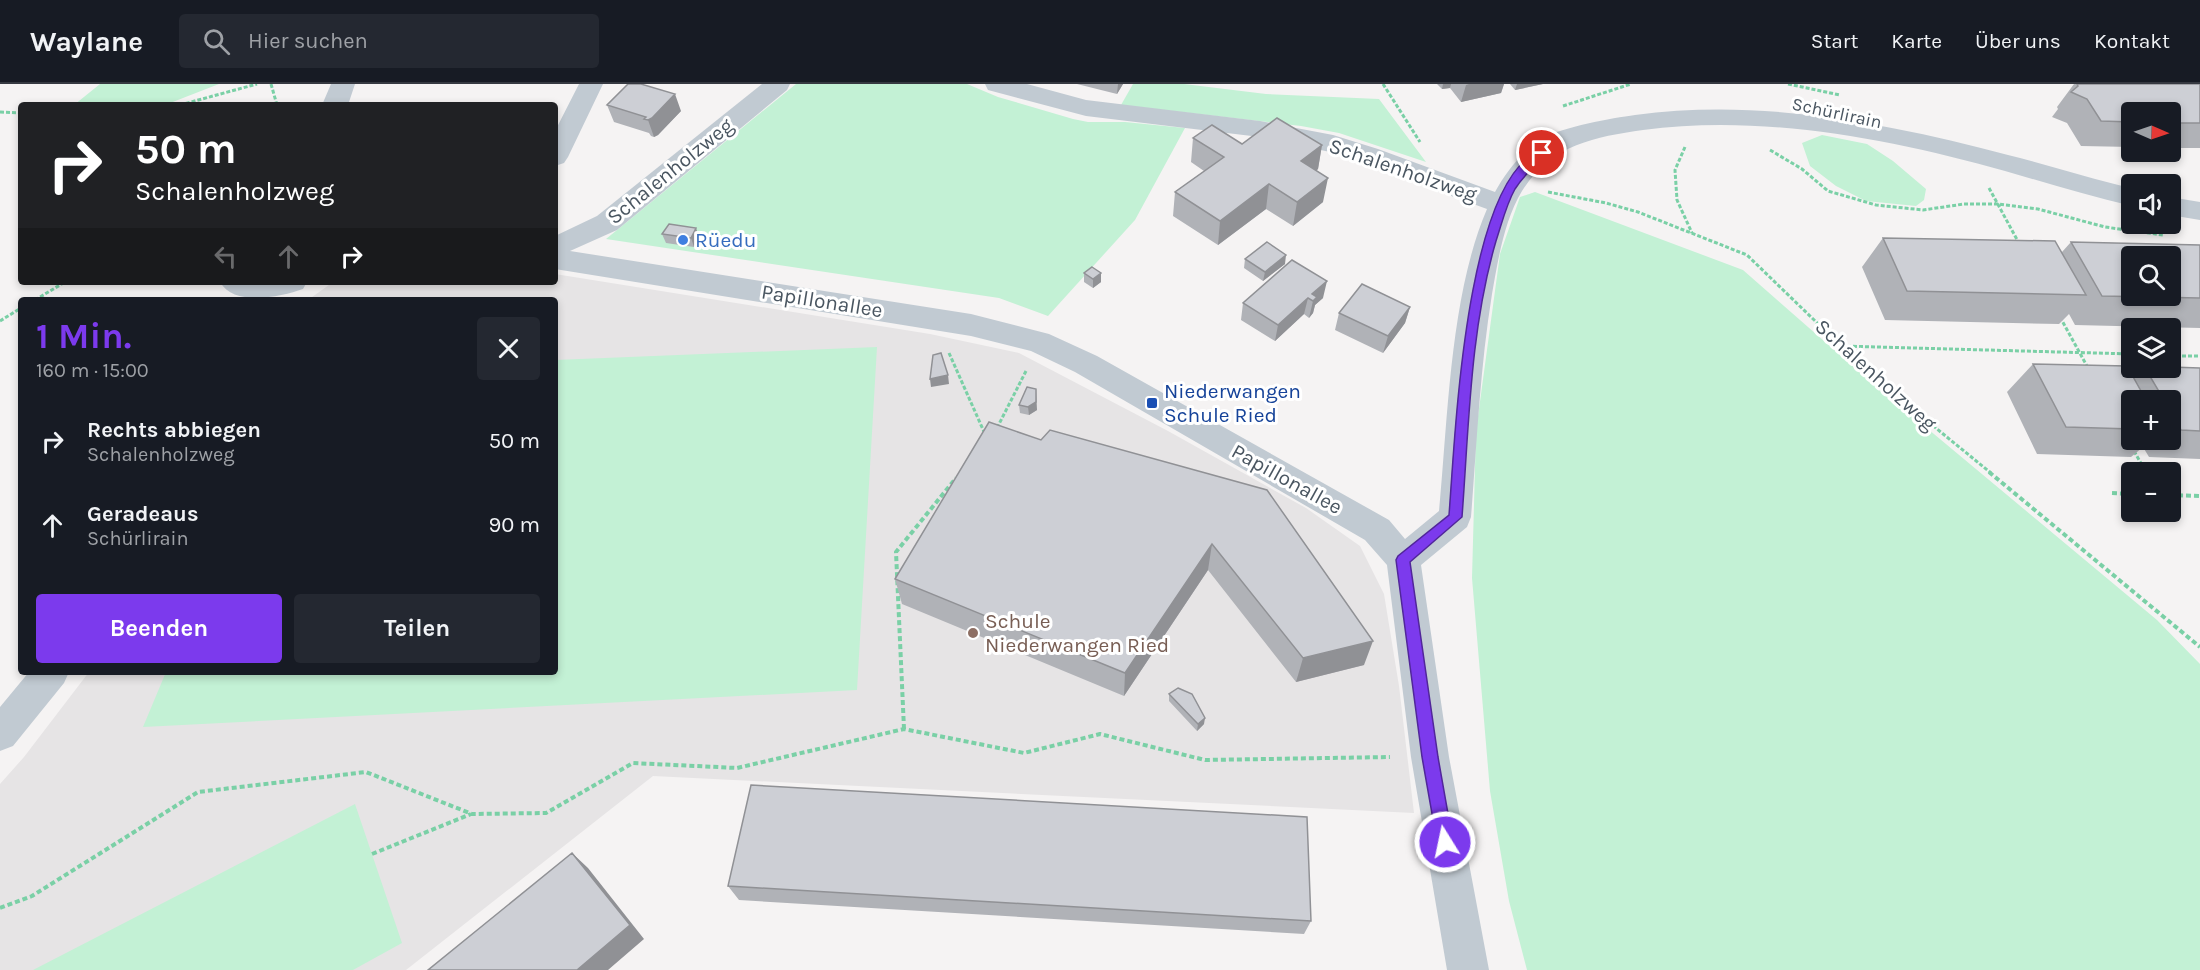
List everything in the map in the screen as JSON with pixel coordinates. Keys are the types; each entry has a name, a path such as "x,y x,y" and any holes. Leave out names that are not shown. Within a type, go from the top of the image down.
{"street":[{"path":"336,102 343,84"},
{"path":"558,151 591,84"},
{"name":"Schalenholzweg","path":"558,246 607,223 778,84"},
{"name":"Schalenholzweg","path":"997,84 1086,108 1260,129 1333,144 1506,195 1481,273 1468,354 1455,517 1403,560"},
{"name":"Schürlirain","path":"1506,195 1527,166 1573,128 1605,113 1642,101 1680,96 1727,94 1830,108 1967,148 2071,182 2121,194"},
{"path":"2181,208 2200,211"},
{"name":"Papillonallee","path":"558,259 971,325 1039,342 1086,364 1377,530 1403,560"},
{"path":"243,285 276,290"},
{"path":"1403,560 1430,757 1468,970"},
{"path":"0,734 49,675"}],"path":[{"path":"191,102 257,84"},
{"path":"271,84 276,102"},
{"path":"1383,84 1413,130"},
{"path":"0,112 18,113"},
{"path":"1686,144 1675,170 1677,200 1693,234"},
{"path":"1764,146 1802,169 1828,191 1876,205 1923,210 1964,204 1998,204 2038,209 2105,227 2148,235 2170,236"},
{"path":"1967,148 2025,254"},
{"name":"Schalenholzweg","path":"1506,195 1606,203 1638,212 1747,255 1872,376 2200,647"},
{"path":"40,297 60,285"},
{"path":"0,321 18,310"},
{"path":"2058,313 2091,373"},
{"path":"934,319 987,440 1002,422 1039,342"},
{"path":"1841,346 2121,354"},
{"path":"2181,356 2200,356"},
{"path":"904,729 896,552 959,474"},
{"path":"2112,493 2121,493"},
{"path":"2181,495 2200,496"},
{"path":"372,854 472,814 546,813 633,763 737,768 904,729 1024,753 1100,734 1205,760 1430,757"},
{"path":"0,908 32,896 198,792 366,772 472,814"}],"shaded area":[{"name":"Schule Niederwangen Ried","path":"558,274 930,334 1019,353 1168,431 1306,508 1360,546 1384,594 1399,686 1414,813 653,776 406,970 0,970 0,784 24,757 87,675 558,675 558,297 312,297 329,285 558,285"}],"green space":[{"path":"100,84 219,84 173,102 78,102"},
{"path":"796,84 967,84 998,97 1073,119 1185,128 1135,220 1048,316 999,298 606,239"},
{"path":"1133,84 1184,84 1266,94 1379,99 1426,162 1339,133 1301,126 1121,105"},
{"path":"1822,135 1867,144 1893,161 1926,189 1924,200 1916,206 1866,201 1836,186 1810,166 1802,143"},
{"path":"1535,192 1743,270 1856,369 2157,620 2200,664 2200,970 1527,970 1509,901 1490,791 1472,578 1476,431 1500,254 1520,197"},
{"path":"877,347 857,690 143,727 165,675 558,675 558,360"},
{"path":"355,804 402,943 353,970 33,970"}],"building":[{"path":"628,84 641,84 675,94 648,120 644,119 646,117 607,105"},
{"path":"2077,84 2200,84 2200,123 2181,123 2181,102 2121,102 2121,122 2101,121 2087,99 2071,92 2078,86"},
{"path":"1277,118 1322,145 1301,161 1328,178 1297,202 1269,184 1220,221 1175,192 1224,157 1193,138 1212,125 1242,144"},
{"path":"669,224 696,228 691,238 662,234"},
{"path":"1883,238 2055,241 2086,295 1907,291"},
{"path":"1267,242 1286,255 1265,272 1245,259"},
{"path":"2071,242 2200,245 2200,298 2181,298 2181,246 2121,246 2121,296 2102,296"},
{"path":"1292,260 1327,281 1312,294 1317,297 1313,301 1308,298 1278,325 1243,303"},
{"path":"1092,267 1101,273 1093,279 1084,273"},
{"path":"1362,284 1410,307 1388,336 1339,313"},
{"path":"941,353 948,375 930,379 933,355"},
{"path":"2033,364 2121,366 2121,378 2134,378 2140,390 2121,390 2121,429 2066,427"},
{"path":"2181,367 2200,368 2200,431 2181,430 2181,390 2158,390 2151,378 2181,378"},
{"path":"1027,387 1036,389 1036,402 1028,407 1019,405"},
{"path":"989,422 1041,440 1050,430 1267,490 1373,641 1303,658 1212,544 1125,673 895,579"},
{"path":"1178,688 1192,694 1205,718 1198,724 1169,694"},
{"path":"751,785 1307,817 1311,921 728,886"},
{"path":"572,853 630,925 577,970 428,970"}],"place":[{"name":"Rüedu","path":"683,240"},
{"name":"Niederwangen Schule Ried","path":"1152,403"},
{"name":"Schule Niederwangen Ried","path":"973,633"}],"route":[{"path":"1445,842 1430,757 1403,560 1455,517 1468,354 1481,273 1493,231 1511,185 1542,153"}]}
